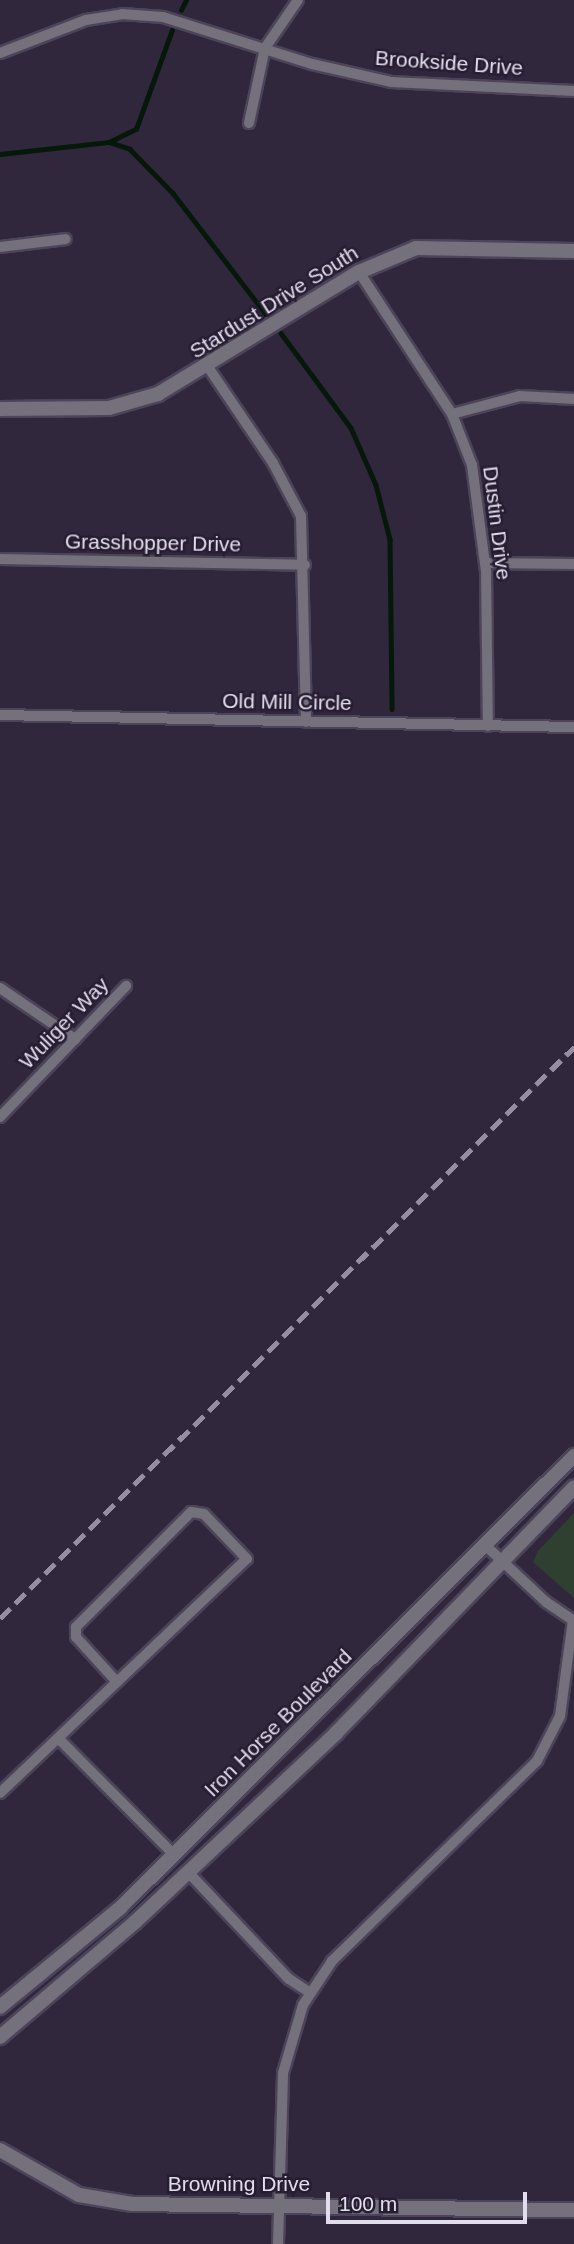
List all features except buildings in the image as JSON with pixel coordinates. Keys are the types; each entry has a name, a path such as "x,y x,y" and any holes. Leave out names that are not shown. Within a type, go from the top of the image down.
{"street":[{"path":"249,123 265,48 298,0"},
{"name":"Brookside Drive","path":"0,53 86,20 121,14 190,23 265,48 391,82 574,91"},
{"path":"0,247 66,239"},
{"name":"Stardust Drive South","path":"0,409 109,408 158,394 208,367 359,272 416,248 440,246 574,251"},
{"name":"Dustin Drive","path":"359,272 452,414 474,475 485,563 488,726"},
{"path":"208,367 296,500 305,565 306,722"},
{"path":"452,414 520,396 574,399"},
{"name":"Grasshopper Drive","path":"0,559 305,565"},
{"path":"485,563 574,564"},
{"name":"Old Mill Circle","path":"0,715 574,727"},
{"name":"Wuliger Way","path":"0,1116 126,986"},
{"path":"0,988 75,1039"},
{"name":"Iron Horse Boulevard","path":"0,2007 120,1908 574,1456"},
{"name":"Iron Horse Boulevard","path":"0,2037 188,1872 336,1733 574,1488"},
{"path":"0,1793 247,1559 204,1514 191,1512 76,1627 76,1637 117,1682"},
{"path":"278,2244 283,2073 290,2038 309,1993 332,1961 537,1761 560,1716 574,1621 546,1602 485,1545"},
{"path":"58,1738 174,1856 271,1961 309,1993"},
{"name":"Browning Drive","path":"0,2150 79,2195 132,2204 574,2210"}],"green space":[{"path":"574,1513 574,1598 533,1562 538,1551"}],"waterway":[{"path":"181,10 186,0"},
{"path":"109,142 136,129 172,30"},
{"path":"0,154 109,142 130,149 173,193 266,314"},
{"path":"281,333 351,428 376,485 390,539 392,709"}],"railway":[{"path":"0,1618 574,1047"}]}
